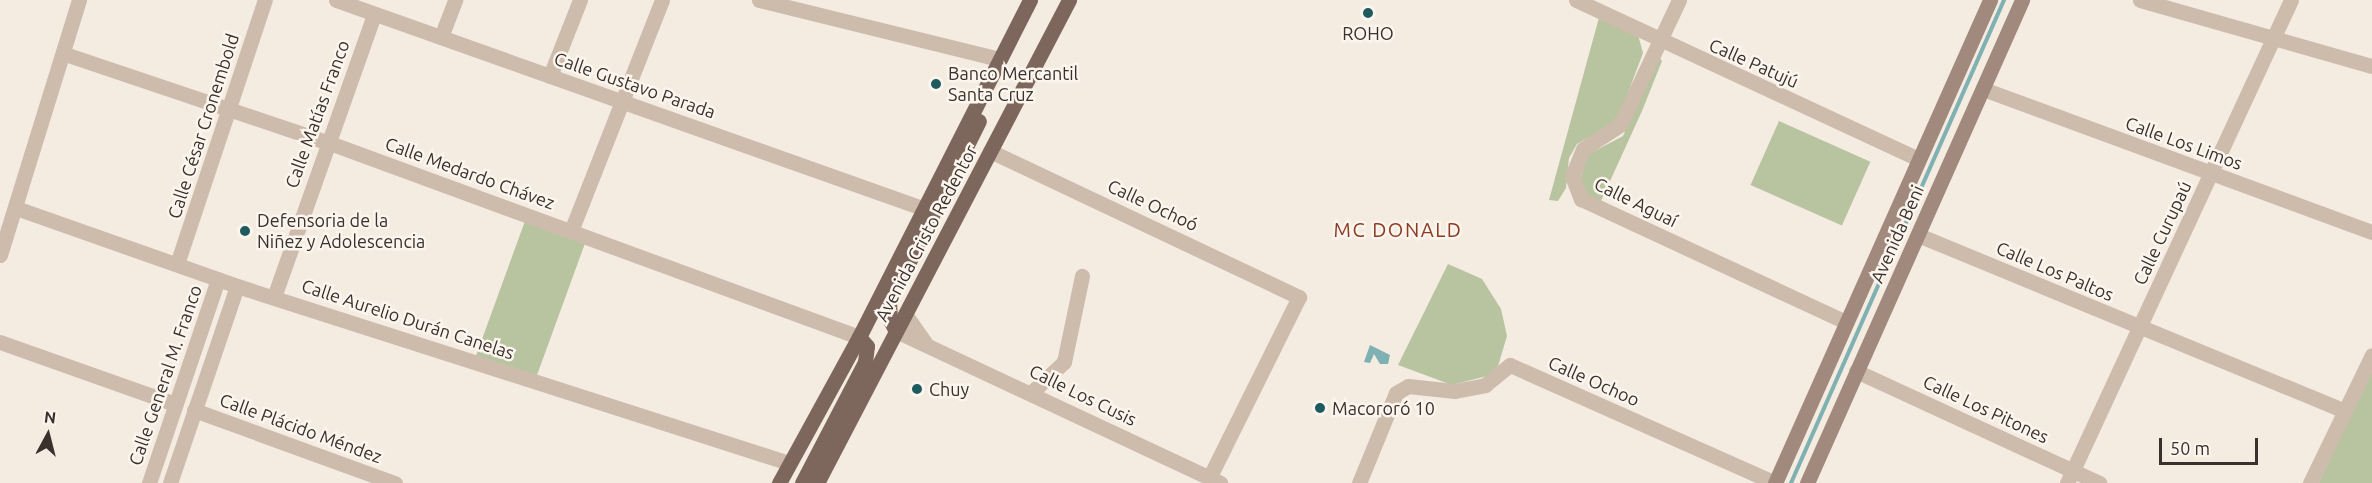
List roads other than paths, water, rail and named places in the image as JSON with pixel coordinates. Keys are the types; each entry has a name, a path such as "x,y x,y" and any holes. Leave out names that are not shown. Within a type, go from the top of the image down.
{"main road":[{"name":"Avenida Cristo Redentor","path":"779,483 859,337 922,208 1030,0"},
{"name":"Avenida Cristo Redentor","path":"817,483 1069,0"},
{"path":"896,331 890,320 889,302 987,106 1000,58"},
{"path":"802,483 865,362 867,346 859,337"}],"street":[{"path":"1,252 65,54 80,0"},
{"name":"Calle César Cronembold","path":"177,264 265,0"},
{"name":"Calle Gustavo Parada","path":"336,0 922,208"},
{"path":"441,37 455,0"},
{"path":"550,76 580,0"},
{"path":"571,231 662,0"},
{"path":"759,0 1000,58"},
{"name":"Calle Patujú","path":"1576,0 1648,31 1657,40 1918,159"},
{"name":"Calle Aguaí","path":"1679,0 1657,40 1620,125 1583,149 1572,176 1581,199 1846,322"},
{"name":"Avenida Beni","path":"1775,483 1990,0"},
{"name":"Avenida Beni","path":"1807,483 2022,0"},
{"path":"2140,0 2372,66"},
{"name":"Calle Curupaú","path":"2070,477 2291,0"},
{"name":"Calle Matías Franco","path":"274,297 374,14"},
{"name":"Calle Medardo Chávez","path":"65,54 327,142 859,337"},
{"name":"Calle Los Limos","path":"1983,89 2372,232"},
{"name":"Calle Ochoó","path":"990,151 1299,297 1215,480"},
{"name":"Calle Aurelio Durán Canelas","path":"16,208 237,286 789,463"},
{"name":"Calle Los Paltos","path":"1918,235 2343,410"},
{"path":"1032,392 1064,362 1082,276"},
{"name":"Calle General M. Franco","path":"149,483 218,279"},
{"path":"170,483 237,286"},
{"path":"905,314 927,345"},
{"name":"Calle Los Cusis","path":"896,331 1032,392 1215,480"},
{"path":"200,333 218,339"},
{"path":"0,342 175,404"},
{"path":"2310,483 2343,410 2372,355"},
{"name":"Calle Ochoo","path":"1359,483 1396,393 1408,386 1455,391 1485,385 1510,365 1775,483"},
{"name":"Calle Los Pitones","path":"1856,371 2070,477 2100,483"},
{"name":"Calle Plácido Méndez","path":"194,411 395,483"}],"water":[{"path":"1370,345 1390,355 1388,364 1380,364 1374,354 1370,363 1364,362"}],"waterway":[{"path":"1791,483 2004,0"}],"place":[{"name":"ROHO","path":"1368,13"},
{"name":"Banco Mercantil Santa Cruz","path":"936,84"},
{"name":"Defensoria de la Niñez y Adolescencia","path":"245,231"},
{"name":"Chuy","path":"917,389"},
{"name":"Macororó 10","path":"1320,408"}],"district":[{"name":"MC DONALD","path":"1398,229"}]}
